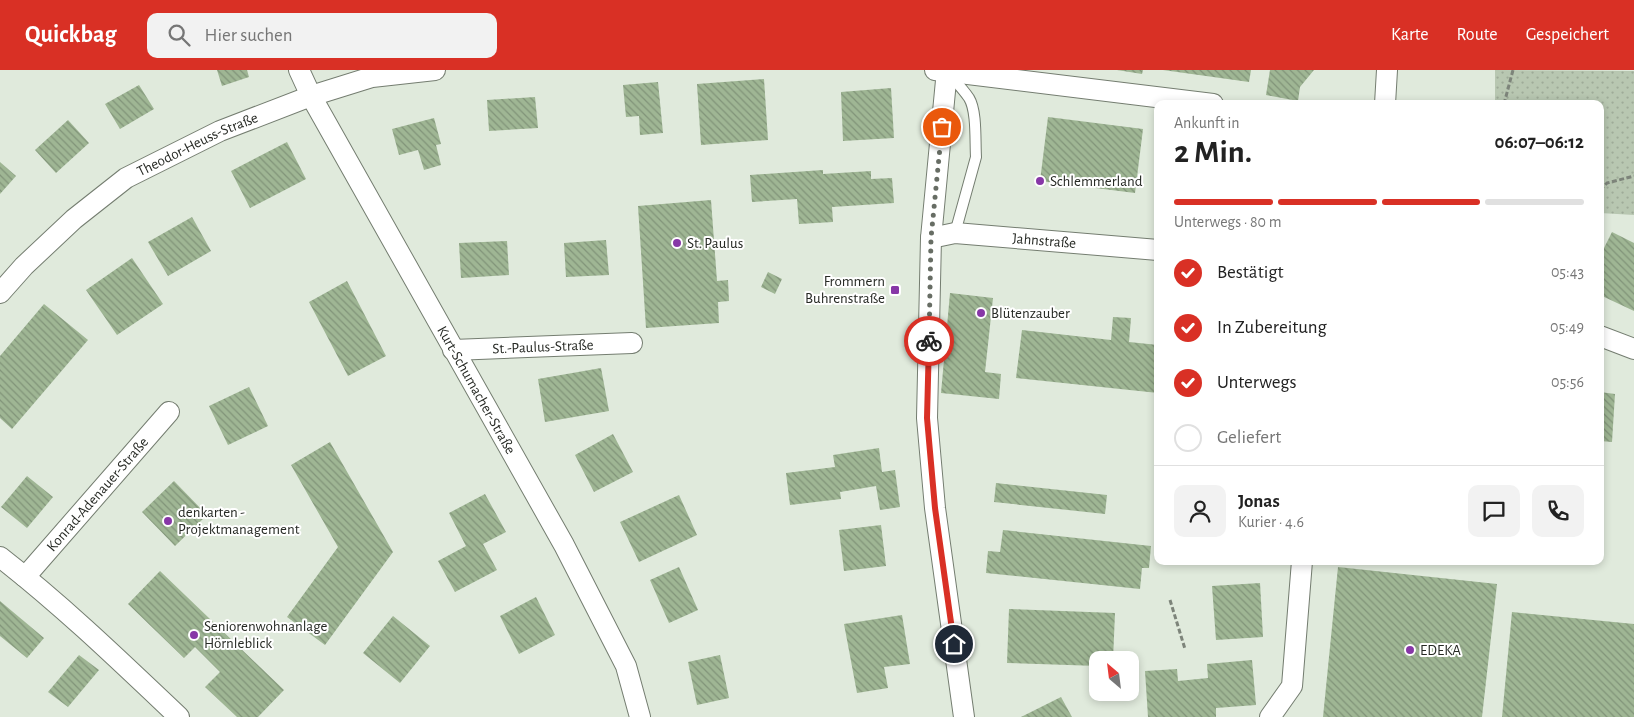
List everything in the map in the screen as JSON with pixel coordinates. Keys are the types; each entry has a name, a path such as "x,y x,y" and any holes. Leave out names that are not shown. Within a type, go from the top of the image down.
{"street":[{"name":"Kurt-Schumacher-Straße","path":"299,70 311,96 452,350 564,545 626,666 640,717"},
{"name":"Theodor-Heuss-Straße","path":"0,293 24,266 74,218 126,178 220,131 311,96 372,77 435,70"},
{"path":"964,717 935,508 927,418 931,238 943,70 1181,100"},
{"path":"1385,100 1387,70"},
{"name":"Jahnstraße","path":"931,238 955,233 1154,250"},
{"path":"1604,338 1634,349"},
{"name":"St.-Paulus-Straße","path":"452,350 632,343"},
{"name":"Konrad-Adenauer-Straße","path":"25,577 170,412"},
{"path":"0,557 132,672 179,717"},
{"path":"1270,717 1292,686 1302,565"}],"lane":[{"path":"943,70 970,99 974,117 976,157 955,233"}],"path":[{"path":"1505,100 1512,70"},
{"path":"1604,186 1607,183 1634,176"},
{"path":"1170,600 1185,649"}],"green space":[{"path":"1495,70 1634,71 1634,215 1604,213 1604,100 1495,100"}],"building":[{"path":"217,70 247,70 249,77 222,86"},
{"path":"1117,70 1143,70 1142,74"},
{"path":"1163,70 1251,70 1249,82"},
{"path":"1270,70 1314,70 1300,87 1298,100 1266,95"},
{"path":"764,79 768,140 701,145 697,84"},
{"path":"658,82 663,133 640,135 639,116 626,117 623,85"},
{"path":"139,85 154,109 120,129 105,104"},
{"path":"891,88 894,138 843,141 841,92"},
{"path":"535,97 538,128 489,131 487,100"},
{"path":"1048,117 1143,129 1135,193 1040,181"},
{"path":"434,118 441,144 436,145 441,165 424,170 418,150 399,155 392,129"},
{"path":"68,120 89,143 56,173 35,150"},
{"path":"287,142 306,179 250,208 231,171"},
{"path":"0,162 16,176 0,194"},
{"path":"823,170 823,174 871,171 871,179 892,178 894,203 832,207 833,222 799,224 797,199 752,202 750,175"},
{"name":"St. Paulus","path":"711,200 717,281 728,280 729,301 718,302 719,323 646,328 638,206"},
{"path":"192,217 211,251 168,276 148,242"},
{"path":"1612,232 1634,243 1634,311 1604,297 1604,248"},
{"path":"606,240 609,275 566,277 564,243"},
{"path":"507,241 509,275 461,278 459,243"},
{"path":"132,258 163,304 117,335 86,290"},
{"path":"768,272 782,279 775,294 761,287"},
{"path":"347,281 386,356 348,376 309,302"},
{"path":"950,293 993,298 985,372 1001,374 999,399 941,393"},
{"path":"44,304 88,340 12,429 0,418 0,356"},
{"path":"1113,317 1131,318 1129,342 1154,345 1154,393 1016,378 1022,330 1111,340"},
{"path":"601,368 609,411 545,422 538,379"},
{"path":"249,387 268,426 228,445 209,406"},
{"path":"1604,393 1615,394 1612,442 1604,441"},
{"path":"613,434 633,472 594,492 575,455"},
{"path":"330,442 393,552 325,645 287,617 338,547 291,465"},
{"path":"879,448 882,472 895,470 900,507 880,510 876,486 840,492 841,499 790,505 786,473 835,467 833,455"},
{"path":"27,476 53,497 27,528 1,507"},
{"path":"174,481 207,515 175,546 142,512"},
{"path":"996,483 1107,495 1105,514 994,502"},
{"path":"485,494 506,532 483,544 497,570 455,592 438,561 466,546 449,513"},
{"path":"679,495 697,535 639,562 620,522"},
{"path":"881,525 886,566 844,571 839,530"},
{"path":"1003,530 1151,546 1149,568 1142,568 1140,589 986,573 988,551 1000,552"},
{"path":"679,567 698,610 669,623 650,580"},
{"name":"EDEKA","path":"1338,567 1497,584 1482,717 1323,717"},
{"name":"Seniorenwohnanlage Hörnleblick","path":"160,571 284,690 258,717 237,717 205,687 220,672 195,647 184,658 128,604"},
{"path":"1260,583 1263,637 1216,640 1212,586"},
{"path":"536,597 555,635 519,654 500,616"},
{"path":"0,601 44,638 27,658 0,636"},
{"path":"1009,609 1115,613 1113,651 1089,651 1089,666 1007,663"},
{"path":"1512,612 1634,624 1634,717 1502,717"},
{"path":"902,615 910,664 884,667 888,688 857,693 844,624"},
{"path":"393,616 430,646 400,683 363,653"},
{"path":"79,655 99,670 68,707 48,692"},
{"path":"720,655 729,698 697,705 688,662"},
{"path":"1252,660 1256,705 1216,708 1216,717 1148,717 1145,671 1177,669 1178,681 1208,678 1207,664"},
{"path":"1061,697 1072,717 1021,717"}],"way so far":[{"path":"929,341 931,238 942,127"}],"place":[{"name":"Schlemmerland","path":"1040,181"},
{"name":"St. Paulus","path":"677,243"},
{"name":"Frommern Buhrenstraße","path":"895,290"},
{"name":"Blütenzauber","path":"981,313"},
{"name":"denkarten - Projektmanagement","path":"168,521"},
{"name":"Seniorenwohnanlage Hörnleblick","path":"194,635"},
{"name":"EDEKA","path":"1410,650"}],"route":[{"path":"929,341 927,418 935,508 954,644"}]}
